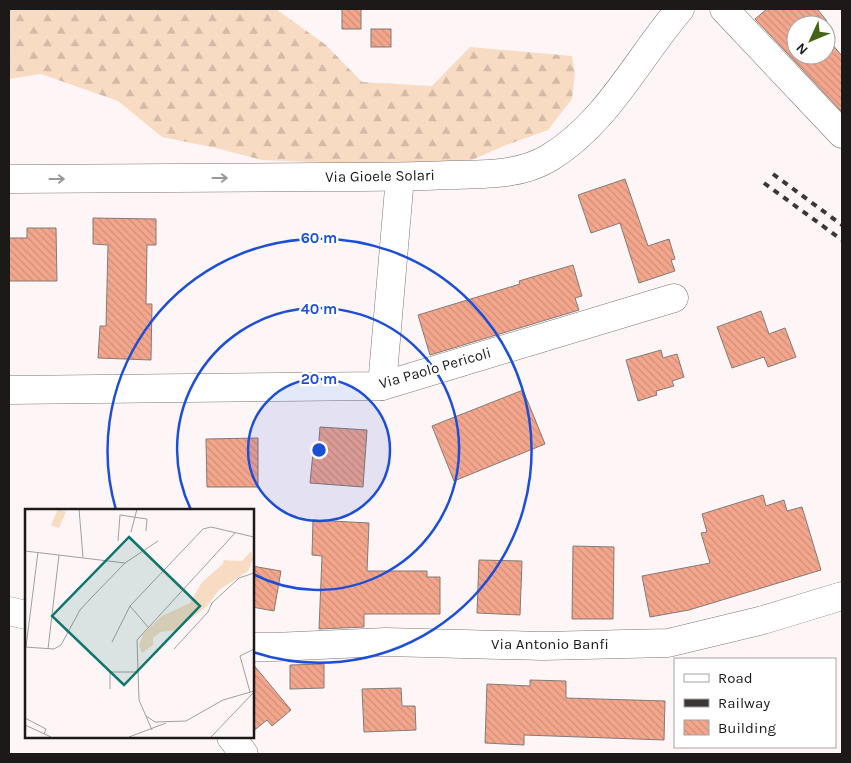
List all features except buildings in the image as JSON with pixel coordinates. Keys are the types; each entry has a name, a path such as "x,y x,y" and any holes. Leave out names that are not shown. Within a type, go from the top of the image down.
{"street":[{"name":"Via Gioele Solari","path":"9,179 400,177 509,172 533,166 567,146 602,112 680,9"},
{"path":"724,9 842,134"},
{"path":"382,386 400,177"},
{"name":"Via Paolo Pericoli","path":"9,390 382,386 674,298"},
{"name":"Via Antonio Banfi","path":"254,647 386,642 543,646 668,643 763,620 842,596"},
{"path":"9,611 25,615"},
{"path":"232,738 244,754"}],"green space":[{"path":"9,9 276,9 326,45 362,82 432,86 470,47 572,56 575,73 572,99 548,130 453,168 262,160 162,137 118,101 41,74 9,79"}],"railway":[{"path":"773,174 842,225"},
{"path":"764,183 842,240"}]}
